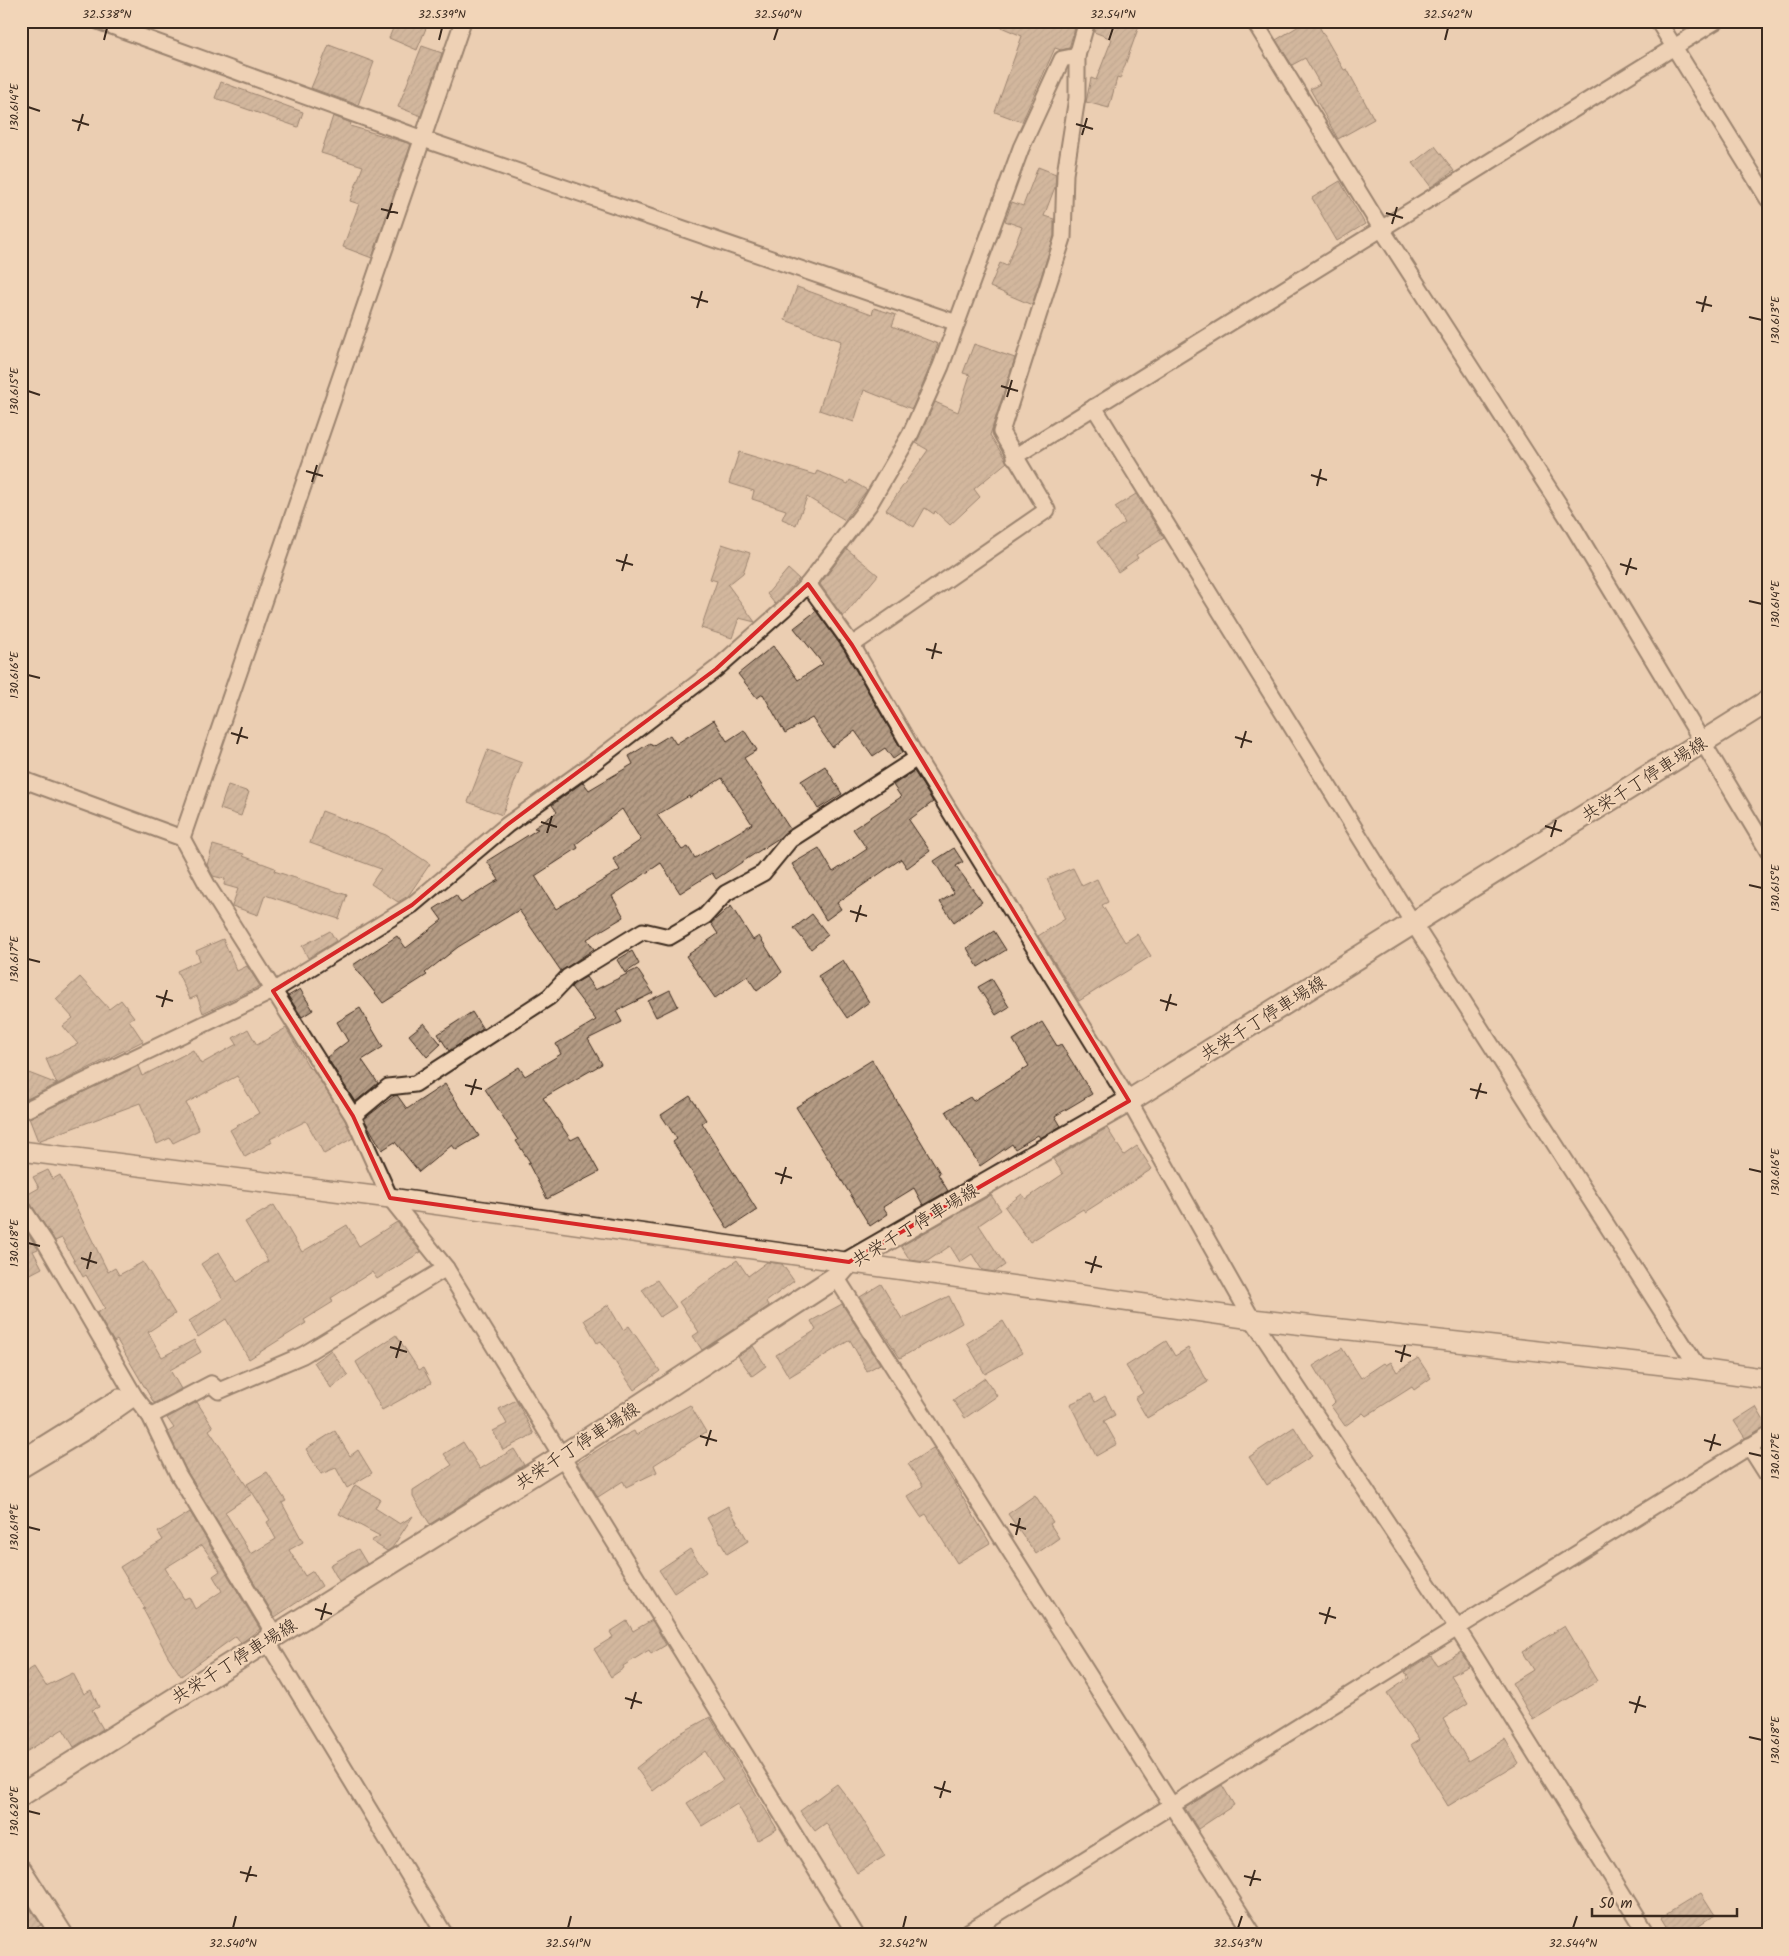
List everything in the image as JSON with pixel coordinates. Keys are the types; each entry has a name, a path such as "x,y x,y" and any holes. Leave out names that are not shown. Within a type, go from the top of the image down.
{"main road":[{"name":"共栄千丁停車場線","path":"21,1795 562,1456 843,1269 1129,1101 1768,702"},
{"path":"21,1871 62,1935"}],"street":[{"path":"98,21 423,138 957,323"},
{"path":"182,838 463,21"},
{"path":"852,645 1047,510 1014,457 1001,432 1063,238 1065,174 1076,98 1076,56 1087,21"},
{"path":"1254,21 1381,228 1571,523 1701,743 1768,851"},
{"path":"1658,21 1768,199"},
{"path":"1014,457 1716,21"},
{"path":"21,1112 273,991 412,905 507,825 588,767 716,669 784,609 808,584 869,505 911,433 941,366 1021,148 1062,59 1076,56"},
{"path":"1094,407 1413,923 1699,1369"},
{"path":"808,584 852,645 917,758 1129,1101 1252,1319 1457,1628 1648,1935"},
{"path":"353,1116 388,1088 415,1084 549,997 568,976 642,931 669,937 704,916 726,893 763,872 790,840 917,758"},
{"path":"21,779 182,838 209,888 353,1116 390,1198 446,1268 856,1935"},
{"path":"21,1151 390,1198 843,1269 1252,1319 1699,1369 1768,1379"},
{"path":"21,1206 45,1242 133,1393 150,1416 178,1474 270,1627 267,1641 446,1935"},
{"path":"150,1416 212,1384 219,1391 303,1355 446,1268"},
{"path":"843,1269 1254,1935"},
{"path":"21,1458 133,1393"},
{"path":"21,1470 88,1430 133,1393"},
{"path":"963,1935 1768,1435"},
{"path":"1749,1446 1768,1476"}],"highlighted area":[{"path":"808,584 852,645 1129,1101 849,1262 390,1198 353,1116 273,991 412,905 507,825 716,669"}],"building":[{"path":"396,21 429,21 417,50 389,38"},
{"path":"987,21 1077,21 1069,48 1061,50 1055,48 1022,122 995,112 1022,36"},
{"path":"1096,21 1126,21 1139,26 1120,79 1117,78 1109,108 1086,102 1091,78 1096,80 1112,39 1094,32"},
{"path":"1307,21 1316,21 1344,70 1347,69 1374,119 1338,139 1310,89 1320,84 1305,58 1292,65 1276,40"},
{"path":"329,45 374,62 358,105 311,88"},
{"path":"422,46 442,53 421,116 398,107"},
{"path":"221,82 303,112 298,127 215,98"},
{"path":"333,116 351,123 350,126 411,144 372,258 343,247 359,204 350,201 363,166 321,153"},
{"path":"1435,146 1454,171 1431,187 1413,163"},
{"path":"1038,167 1056,174 1055,187 1044,216 1054,219 1054,236 1032,305 990,287 1000,263 1007,266 1022,227 1005,221 1012,202 1023,206"},
{"path":"1340,181 1365,224 1337,241 1312,198"},
{"path":"797,287 872,314 874,308 896,315 892,326 938,344 912,409 864,390 854,422 819,410 841,341 785,320"},
{"path":"974,344 1015,358 990,435 1007,462 974,489 980,497 950,525 935,511 934,514 925,508 914,527 886,510 928,450 916,443 935,402 958,412 970,375 963,373"},
{"path":"739,452 815,475 817,471 848,484 850,480 867,490 845,520 807,497 796,525 782,519 786,510 752,499 754,491 729,483"},
{"path":"1136,494 1164,538 1136,555 1138,558 1118,572 1097,542 1125,523 1115,507"},
{"path":"722,544 750,553 743,573 728,585 755,622 739,618 732,638 701,628 717,581 710,579"},
{"path":"847,549 878,575 843,617 820,584"},
{"path":"788,569 799,579 775,604 767,594"},
{"path":"816,611 844,650 903,752 893,759 885,748 873,756 855,731 832,747 812,718 785,733 763,694 757,698 738,674 773,646 798,680 823,664 794,628"},
{"path":"714,720 727,741 744,730 757,750 744,758 790,829 716,879 712,873 680,893 661,863 612,896 624,917 587,939 594,949 561,971 519,910 458,947 425,973 427,975 383,1003 353,965 397,936 406,948 442,920 434,909 456,895 461,903 499,880 487,861 538,829 534,828 557,812 552,805 583,782 589,790 633,764 629,756 650,743 652,746 670,735 676,744","holes":["722,778 752,824 695,858 688,847 682,850 657,815 689,796 690,798","622,809 641,840 613,859 620,870 556,909 535,876 578,848 576,844"]},
{"path":"488,750 522,763 502,815 468,802"},
{"path":"825,766 842,794 818,809 801,781"},
{"path":"914,771 933,802 909,820 930,851 907,868 901,859 837,903 841,909 826,920 792,864 819,848 833,872 867,849 853,829 901,797 893,785"},
{"path":"228,785 249,792 241,816 220,809"},
{"path":"322,811 386,835 430,864 408,896 398,902 371,884 381,869 310,843"},
{"path":"213,845 244,854 243,856 275,868 274,871 347,895 339,919 265,895 258,915 232,906 238,889 224,885 225,879 213,876 207,865"},
{"path":"954,848 963,862 956,866 982,902 954,922 940,902 954,893 934,861"},
{"path":"1073,868 1082,886 1097,879 1108,902 1102,905 1125,942 1137,934 1151,956 1079,1001 1038,936 1065,919 1047,879"},
{"path":"731,906 753,940 759,936 782,972 757,991 747,976 715,998 686,956 718,934 711,923"},
{"path":"812,914 828,935 811,949 794,928"},
{"path":"330,931 336,941 308,958 302,946"},
{"path":"994,931 1006,950 978,967 967,948"},
{"path":"223,939 237,971 247,966 260,986 203,1013 197,996 190,999 177,971 200,960 196,951"},
{"path":"632,951 639,964 625,973 617,960"},
{"path":"843,960 869,1002 847,1018 818,976"},
{"path":"637,969 653,993 616,1011 622,1022 588,1039 602,1064 543,1098 571,1140 579,1136 599,1172 547,1199 528,1163 530,1162 516,1141 518,1140 485,1089 519,1067 525,1076 561,1054 556,1044 596,1020 571,987 574,984 586,977 595,990"},
{"path":"80,977 109,1009 121,1000 134,1017 129,1020 143,1041 57,1084 46,1059 78,1044 63,1026 73,1018 56,999"},
{"path":"992,979 1009,1007 996,1015 978,987"},
{"path":"300,989 313,1010 302,1017 288,996"},
{"path":"670,990 678,1006 656,1017 648,1001"},
{"path":"360,1008 383,1047 362,1060 378,1083 355,1102 327,1057 348,1041 337,1022"},
{"path":"472,1012 483,1029 449,1051 438,1034"},
{"path":"1042,1022 1057,1046 1061,1044 1092,1094 1055,1116 1061,1126 1040,1138 1038,1135 1015,1149 1012,1144 980,1166 946,1111 970,1097 973,1101 1029,1066 1013,1040"},
{"path":"424,1023 441,1044 427,1057 409,1035"},
{"path":"286,1028 310,1069 312,1068 345,1120 353,1138 324,1154 306,1121 270,1139 272,1142 245,1157 230,1130 259,1113 237,1076 186,1103 199,1130 173,1143 170,1138 157,1144 140,1103 38,1141 29,1118 138,1066 142,1076 193,1050 201,1064 237,1044 233,1038 248,1029 257,1045"},
{"path":"872,1060 940,1173 938,1174 948,1191 923,1205 914,1188 883,1207 888,1214 870,1226 796,1107"},
{"path":"21,1070 57,1084 23,1101"},
{"path":"445,1084 479,1136 456,1150 452,1145 419,1172 395,1142 382,1150 364,1119 394,1096 397,1095 407,1109"},
{"path":"690,1096 706,1120 702,1123 757,1210 728,1229 673,1142 677,1139 661,1115"},
{"path":"1107,1128 1124,1155 1137,1146 1152,1169 1085,1212 1083,1209 1030,1242 1005,1207 1022,1194 1026,1199 1063,1174 1053,1159"},
{"path":"48,1170 53,1179 60,1175 108,1272 115,1268 119,1275 143,1262 175,1314 148,1332 162,1357 194,1340 201,1352 170,1370 181,1389 154,1403 117,1340 114,1342 97,1313 105,1308 86,1275 83,1277 62,1238 55,1241 29,1201 23,1197 39,1188 33,1177"},
{"path":"991,1195 1001,1210 979,1225 1005,1265 995,1272 982,1270 972,1254 960,1262 950,1246 926,1262 910,1260 901,1246"},
{"path":"274,1205 302,1252 347,1225 359,1246 397,1222 421,1252 377,1279 372,1272 331,1298 333,1302 304,1320 306,1323 249,1359 226,1319 198,1337 189,1321 223,1299 201,1264 219,1252 237,1282 268,1261 245,1222"},
{"path":"21,1223 38,1249 33,1251 42,1268 21,1279"},
{"path":"737,1260 748,1276 767,1262 782,1264 794,1281 766,1302 769,1306 702,1350 693,1336 699,1332 679,1302"},
{"path":"657,1280 676,1307 660,1317 642,1290"},
{"path":"881,1284 902,1319 949,1296 962,1323 900,1358 860,1297"},
{"path":"842,1304 880,1364 867,1371 850,1340 789,1377 776,1355 816,1330 811,1321"},
{"path":"608,1305 623,1330 629,1326 660,1371 634,1390 601,1341 597,1343 584,1320"},
{"path":"1003,1321 1022,1353 985,1374 967,1343"},
{"path":"396,1335 419,1370 423,1368 431,1383 382,1410 356,1362"},
{"path":"1166,1341 1175,1356 1188,1348 1208,1382 1147,1418 1135,1398 1143,1393 1126,1366"},
{"path":"753,1346 766,1366 752,1376 738,1356"},
{"path":"1342,1348 1361,1378 1384,1363 1386,1365 1391,1362 1397,1372 1418,1358 1431,1378 1414,1390 1412,1387 1366,1416 1363,1413 1345,1426 1331,1406 1335,1402 1313,1366"},
{"path":"331,1350 348,1376 331,1388 314,1362"},
{"path":"985,1378 997,1396 965,1418 953,1400"},
{"path":"1091,1394 1095,1402 1105,1396 1115,1415 1104,1421 1117,1444 1096,1456 1070,1404"},
{"path":"516,1400 534,1434 503,1450 493,1431 507,1424 499,1409"},
{"path":"197,1402 213,1427 209,1430 252,1494 225,1512 251,1554 276,1539 267,1522 270,1520 247,1484 267,1472 286,1501 282,1503 303,1542 289,1550 305,1576 313,1571 322,1586 275,1617 186,1470 168,1432 174,1428 167,1418"},
{"path":"690,1405 706,1432 654,1465 657,1472 626,1487 623,1481 598,1497 577,1463 607,1444 634,1431 636,1435"},
{"path":"1756,1407 1767,1426 1745,1438 1734,1421"},
{"path":"1294,1427 1312,1456 1267,1485 1249,1457"},
{"path":"335,1431 350,1456 358,1450 372,1473 347,1488 336,1468 321,1474 306,1449"},
{"path":"463,1442 480,1469 514,1449 524,1465 430,1524 413,1497 413,1490 452,1465 444,1454"},
{"path":"933,1448 990,1543 957,1563 926,1514 921,1517 907,1496 923,1486 908,1464"},
{"path":"355,1485 380,1499 375,1508 400,1524 413,1516 392,1548 387,1551 371,1541 380,1536 339,1514"},
{"path":"1035,1495 1053,1522 1050,1524 1059,1538 1036,1554 1008,1514"},
{"path":"728,1506 748,1541 727,1554 707,1518"},
{"path":"190,1512 260,1629 241,1643 236,1636 181,1676 143,1609 145,1608 120,1567 163,1540 158,1532","holes":["202,1545 220,1571 213,1576 222,1591 195,1609 189,1597 184,1599 165,1568"]},
{"path":"358,1549 367,1564 339,1581 330,1565"},
{"path":"690,1549 706,1572 674,1593 659,1570"},
{"path":"652,1620 666,1645 651,1654 649,1650 623,1666 624,1668 611,1677 594,1649 613,1637 610,1632 627,1621 633,1631"},
{"path":"1564,1626 1597,1681 1533,1720 1512,1683 1533,1670 1522,1652"},
{"path":"1461,1652 1469,1666 1451,1675 1468,1703 1443,1719 1468,1761 1505,1739 1519,1763 1448,1806 1411,1745 1419,1740 1387,1693 1409,1678 1405,1672 1431,1656 1437,1665"},
{"path":"34,1667 46,1686 73,1673 84,1694 91,1690 99,1707 92,1710 103,1729 74,1747 63,1729 21,1755 21,1675"},
{"path":"710,1717 777,1829 758,1840 737,1804 702,1826 687,1803 723,1780 705,1751 653,1791 636,1768 679,1734"},
{"path":"837,1784 857,1810 885,1856 857,1873 826,1823 815,1831 800,1811"},
{"path":"1222,1785 1234,1805 1198,1829 1185,1808"},
{"path":"1701,1893 1715,1915 1685,1935 1673,1935 1662,1917"},
{"path":"21,1895 41,1925 25,1935 21,1935"}]}
